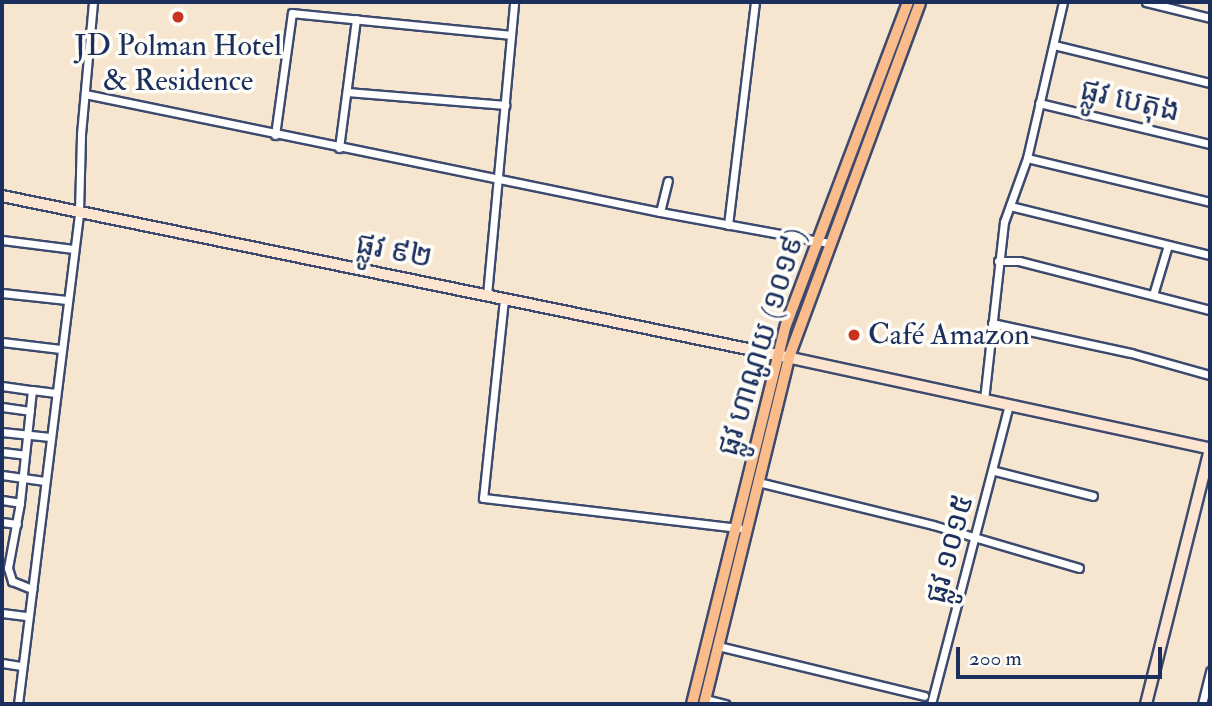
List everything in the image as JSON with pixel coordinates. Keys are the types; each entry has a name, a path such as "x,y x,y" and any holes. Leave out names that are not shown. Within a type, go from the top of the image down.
{"main road":[{"name":"ផ្លូវ ហាណូយ (១០១៩)","path":"692,704 741,528 783,356 908,2"},
{"name":"ផ្លូវ ហាណូយ (១០១៩)","path":"823,242 920,2"},
{"name":"ផ្លូវ ៩២","path":"2,196 783,356 1210,449"},
{"name":"ផ្លូវ ហាណូយ (១០១៩)","path":"704,702 741,528 758,482 783,356"},
{"path":"1146,704 1210,449"}],"street":[{"path":"18,704 79,212 93,2"},
{"path":"487,295 514,2"},
{"path":"728,225 755,2"},
{"path":"984,400 998,261 1010,206 1027,158 1063,2"},
{"path":"1146,2 1210,18"},
{"path":"275,135 292,13 511,35"},
{"path":"339,148 356,19"},
{"path":"1054,45 1210,83"},
{"path":"347,92 505,105"},
{"path":"85,94 339,148 823,242"},
{"name":"ផ្លូវ បេតុង","path":"1039,103 1210,144"},
{"path":"1027,158 1210,202"},
{"path":"660,212 668,181"},
{"path":"1010,206 1210,255"},
{"path":"2,240 73,249"},
{"path":"1153,295 1168,244"},
{"path":"998,261 1019,261 1210,310"},
{"path":"2,293 67,300"},
{"path":"504,299 483,498 488,501 741,528"},
{"path":"992,323 1131,353 1210,375"},
{"path":"2,342 61,349"},
{"path":"2,386 55,393"},
{"path":"32,390 17,524 6,547 5,568 12,581 32,589"},
{"name":"ផ្លូវ ១០១៥","path":"931,704 995,471 1009,405"},
{"path":"2,407 30,411"},
{"path":"2,432 50,437"},
{"path":"2,452 25,455"},
{"path":"995,471 1093,496"},
{"path":"2,475 45,481"},
{"path":"758,482 976,538 1079,568"},
{"path":"2,500 20,503"},
{"path":"2,522 17,524"},
{"path":"2,613 28,616"},
{"path":"718,646 924,696"},
{"path":"2,663 22,666"},
{"path":"1202,704 1210,671"},
{"path":"704,702 725,704"}],"place":[{"name":"JD Polman Hotel & Residence","path":"178,17"},
{"name":"Café Amazon","path":"854,335"}]}
